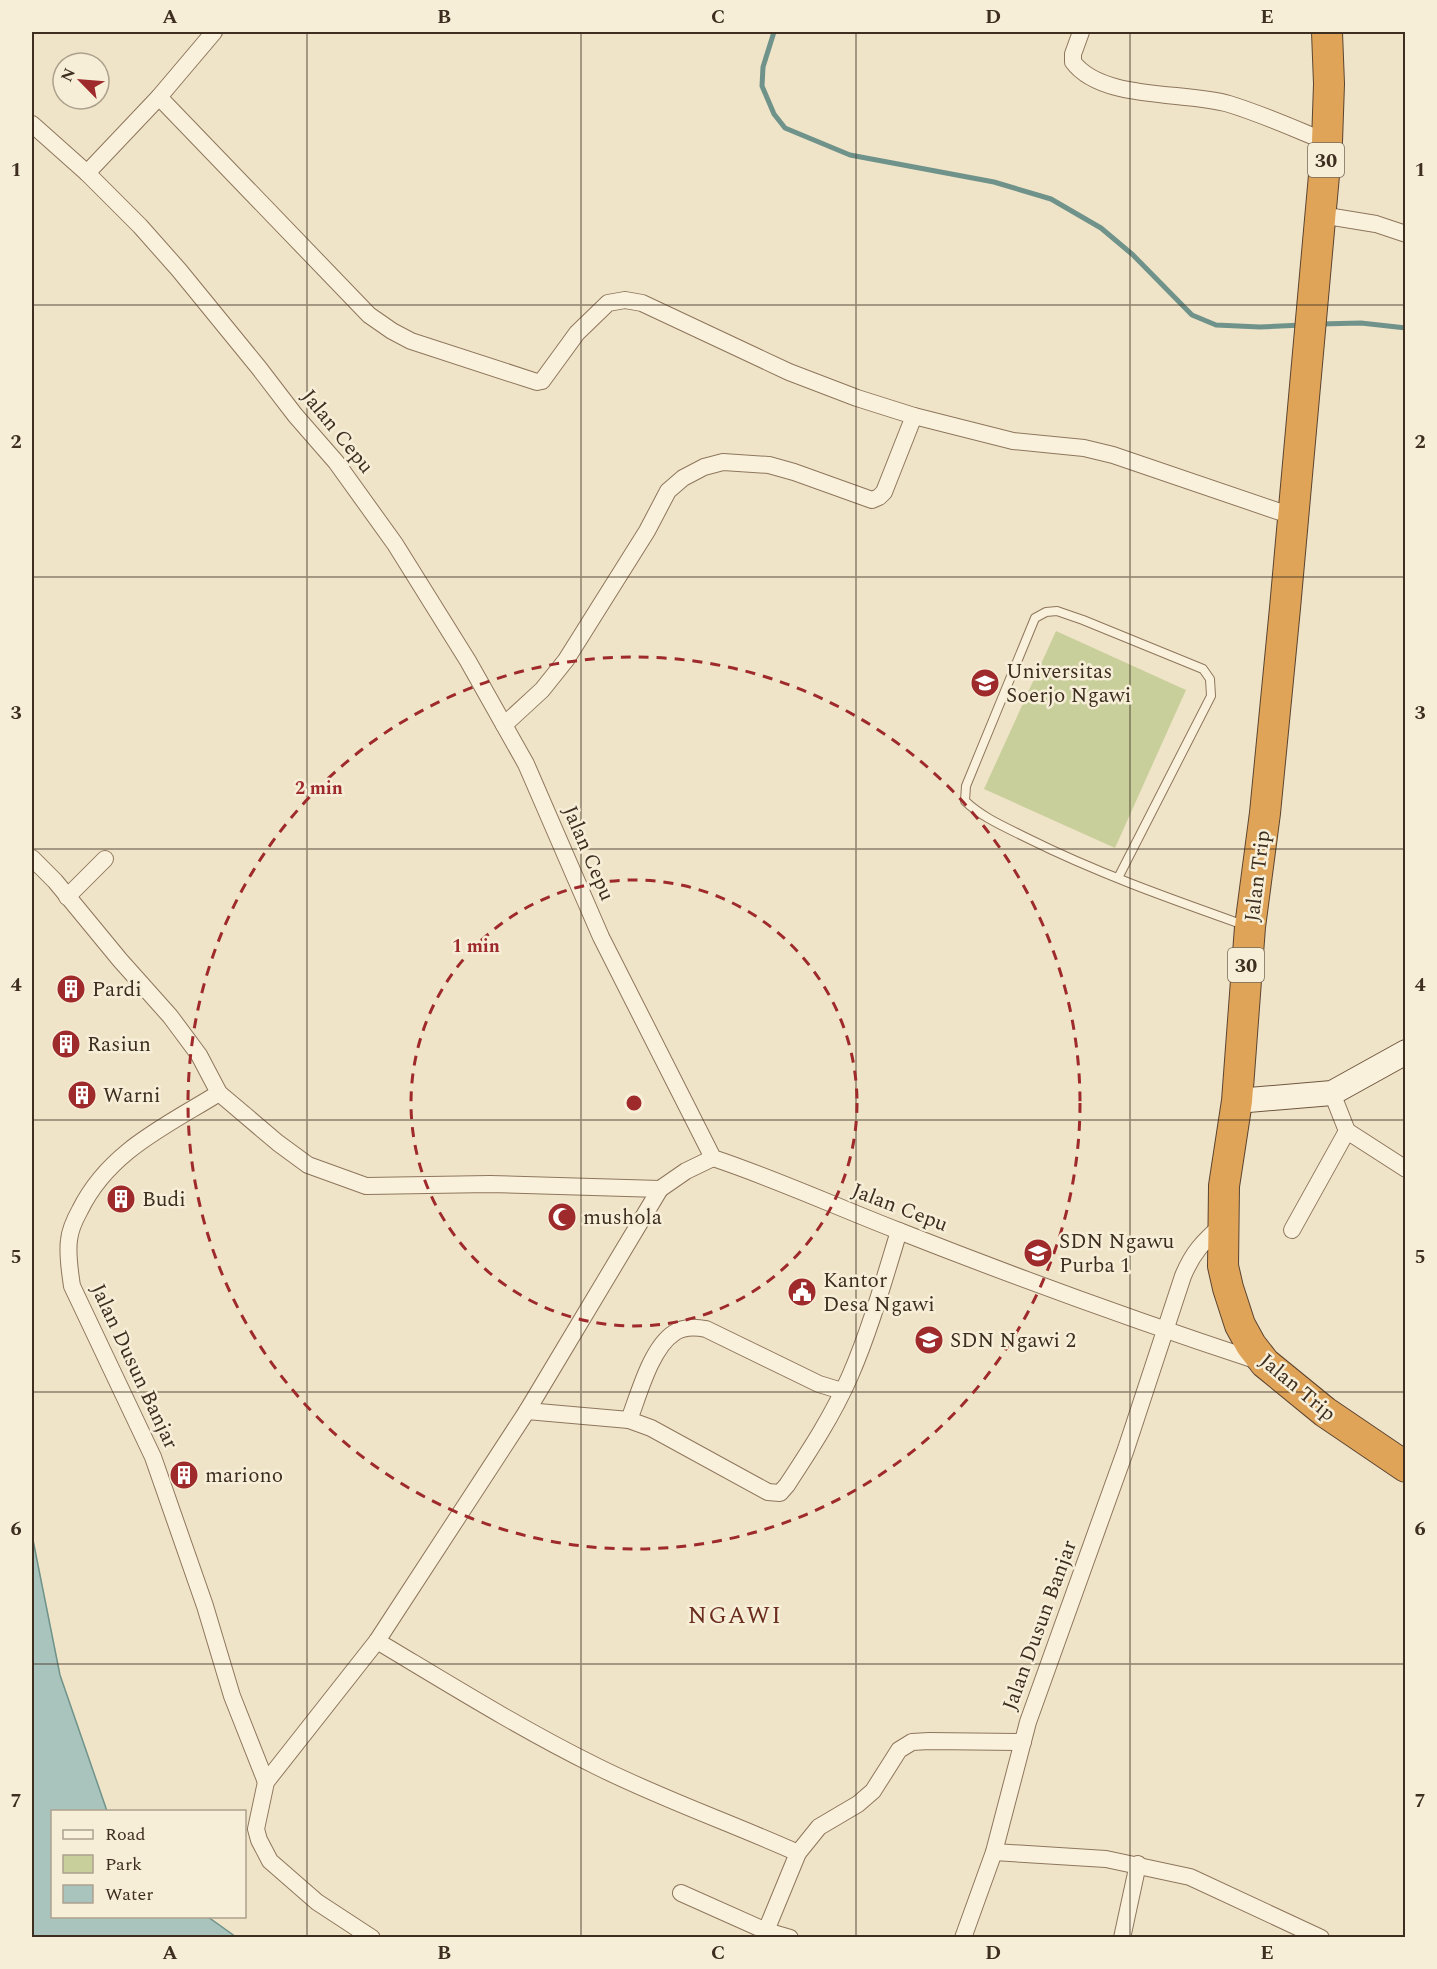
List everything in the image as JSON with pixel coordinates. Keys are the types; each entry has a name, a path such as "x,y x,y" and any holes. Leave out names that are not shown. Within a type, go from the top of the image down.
{"highway":[{"name":"30","path":"1321,215 1327,142 1328,32"},
{"name":"Jalan Trip","path":"1321,215 1265,813 1250,927 1237,1101 1224,1186 1223,1266 1240,1325 1251,1345 1265,1363 1325,1412 1406,1467"}],"main road":[{"path":"1237,1101 1332,1093 1406,1052"}],"street":[{"path":"87,173 159,97 214,32"},
{"path":"1081,32 1073,54 1073,62 1090,76 1110,85 1132,91 1207,99 1229,104 1327,142"},
{"path":"159,97 369,315 392,332 411,341 537,382 542,381 577,333 608,303 625,300 642,303 789,372 857,398 914,416 1013,441 1084,447 1292,516"},
{"name":"Jalan Cepu","path":"32,124 87,173 140,226 179,270 295,415 336,462 395,544 468,661 526,764 601,937 713,1158 899,1232 1165,1330 1265,1363"},
{"path":"1321,215 1376,224 1406,234"},
{"path":"504,724 542,690 566,660 647,531 668,491 683,478 704,467 723,462 769,465 872,500 884,492 914,416"},
{"path":"32,858 170,1016 199,1054 219,1093 308,1165 366,1186 490,1184 660,1189"},
{"path":"68,897 105,859"},
{"name":"Jalan Dusun Banjar","path":"219,1093 133,1147 105,1170 86,1197 76,1218 69,1240 69,1264 72,1286 153,1457 194,1574 232,1696 266,1782"},
{"path":"1332,1093 1347,1131 1406,1169"},
{"path":"1292,1230 1347,1131"},
{"path":"372,1938 316,1902 270,1861 256,1829 266,1782 377,1641 527,1411 660,1189 686,1171 713,1158"},
{"name":"Jalan Dusun Banjar","path":"963,1938 994,1852 1028,1722 1126,1449 1165,1330 1192,1256 1204,1240 1222,1225"},
{"path":"527,1411 629,1420 651,1428 768,1492 780,1493 825,1426 842,1391 871,1323 899,1232"},
{"path":"629,1420 652,1358 674,1332 693,1327 706,1329 819,1384 842,1391"},
{"path":"377,1641 510,1719 596,1766 677,1803 745,1829 798,1853"},
{"path":"764,1934 798,1853 819,1827 858,1804 873,1791 899,1750 904,1746 912,1742 929,1741 1023,1742"},
{"path":"994,1852 1106,1859 1191,1877 1321,1938"},
{"path":"1122,1938 1138,1864"},
{"path":"681,1893 764,1934 790,1938"}],"lane":[{"path":"1118,878 1210,696 1210,679 1203,669 1083,620 1057,611 1046,612 1035,618 966,786 965,801 978,813 1054,852 1118,878 1250,927"}],"green space":[{"path":"1056,631 1186,690 1115,848 984,789"}],"water":[{"path":"32,1535 60,1675 107,1810 51,1810 51,1918 209,1918 236,1937 32,1937"}],"waterway":[{"path":"774,32 763,67 762,86 774,114 785,128 850,155 994,182 1051,199 1101,228 1133,255 1192,315 1216,325 1260,327 1302,325"},
{"path":"1320,324 1361,323 1406,328"}],"place":[{"name":"Universitas Soerjo Ngawi","path":"985,683"},
{"name":"Pardi","path":"71,989"},
{"name":"Rasiun","path":"66,1044"},
{"name":"Warni","path":"82,1095"},
{"name":"Budi","path":"121,1199"},
{"name":"mushola","path":"562,1217"},
{"name":"SDN Ngawu Purba 1","path":"1038,1253"},
{"name":"Kantor Desa Ngawi","path":"802,1292"},
{"name":"SDN Ngawi 2","path":"929,1340"},
{"name":"mariono","path":"184,1475"}],"district":[{"name":"NGAWI","path":"735,1615"}]}
